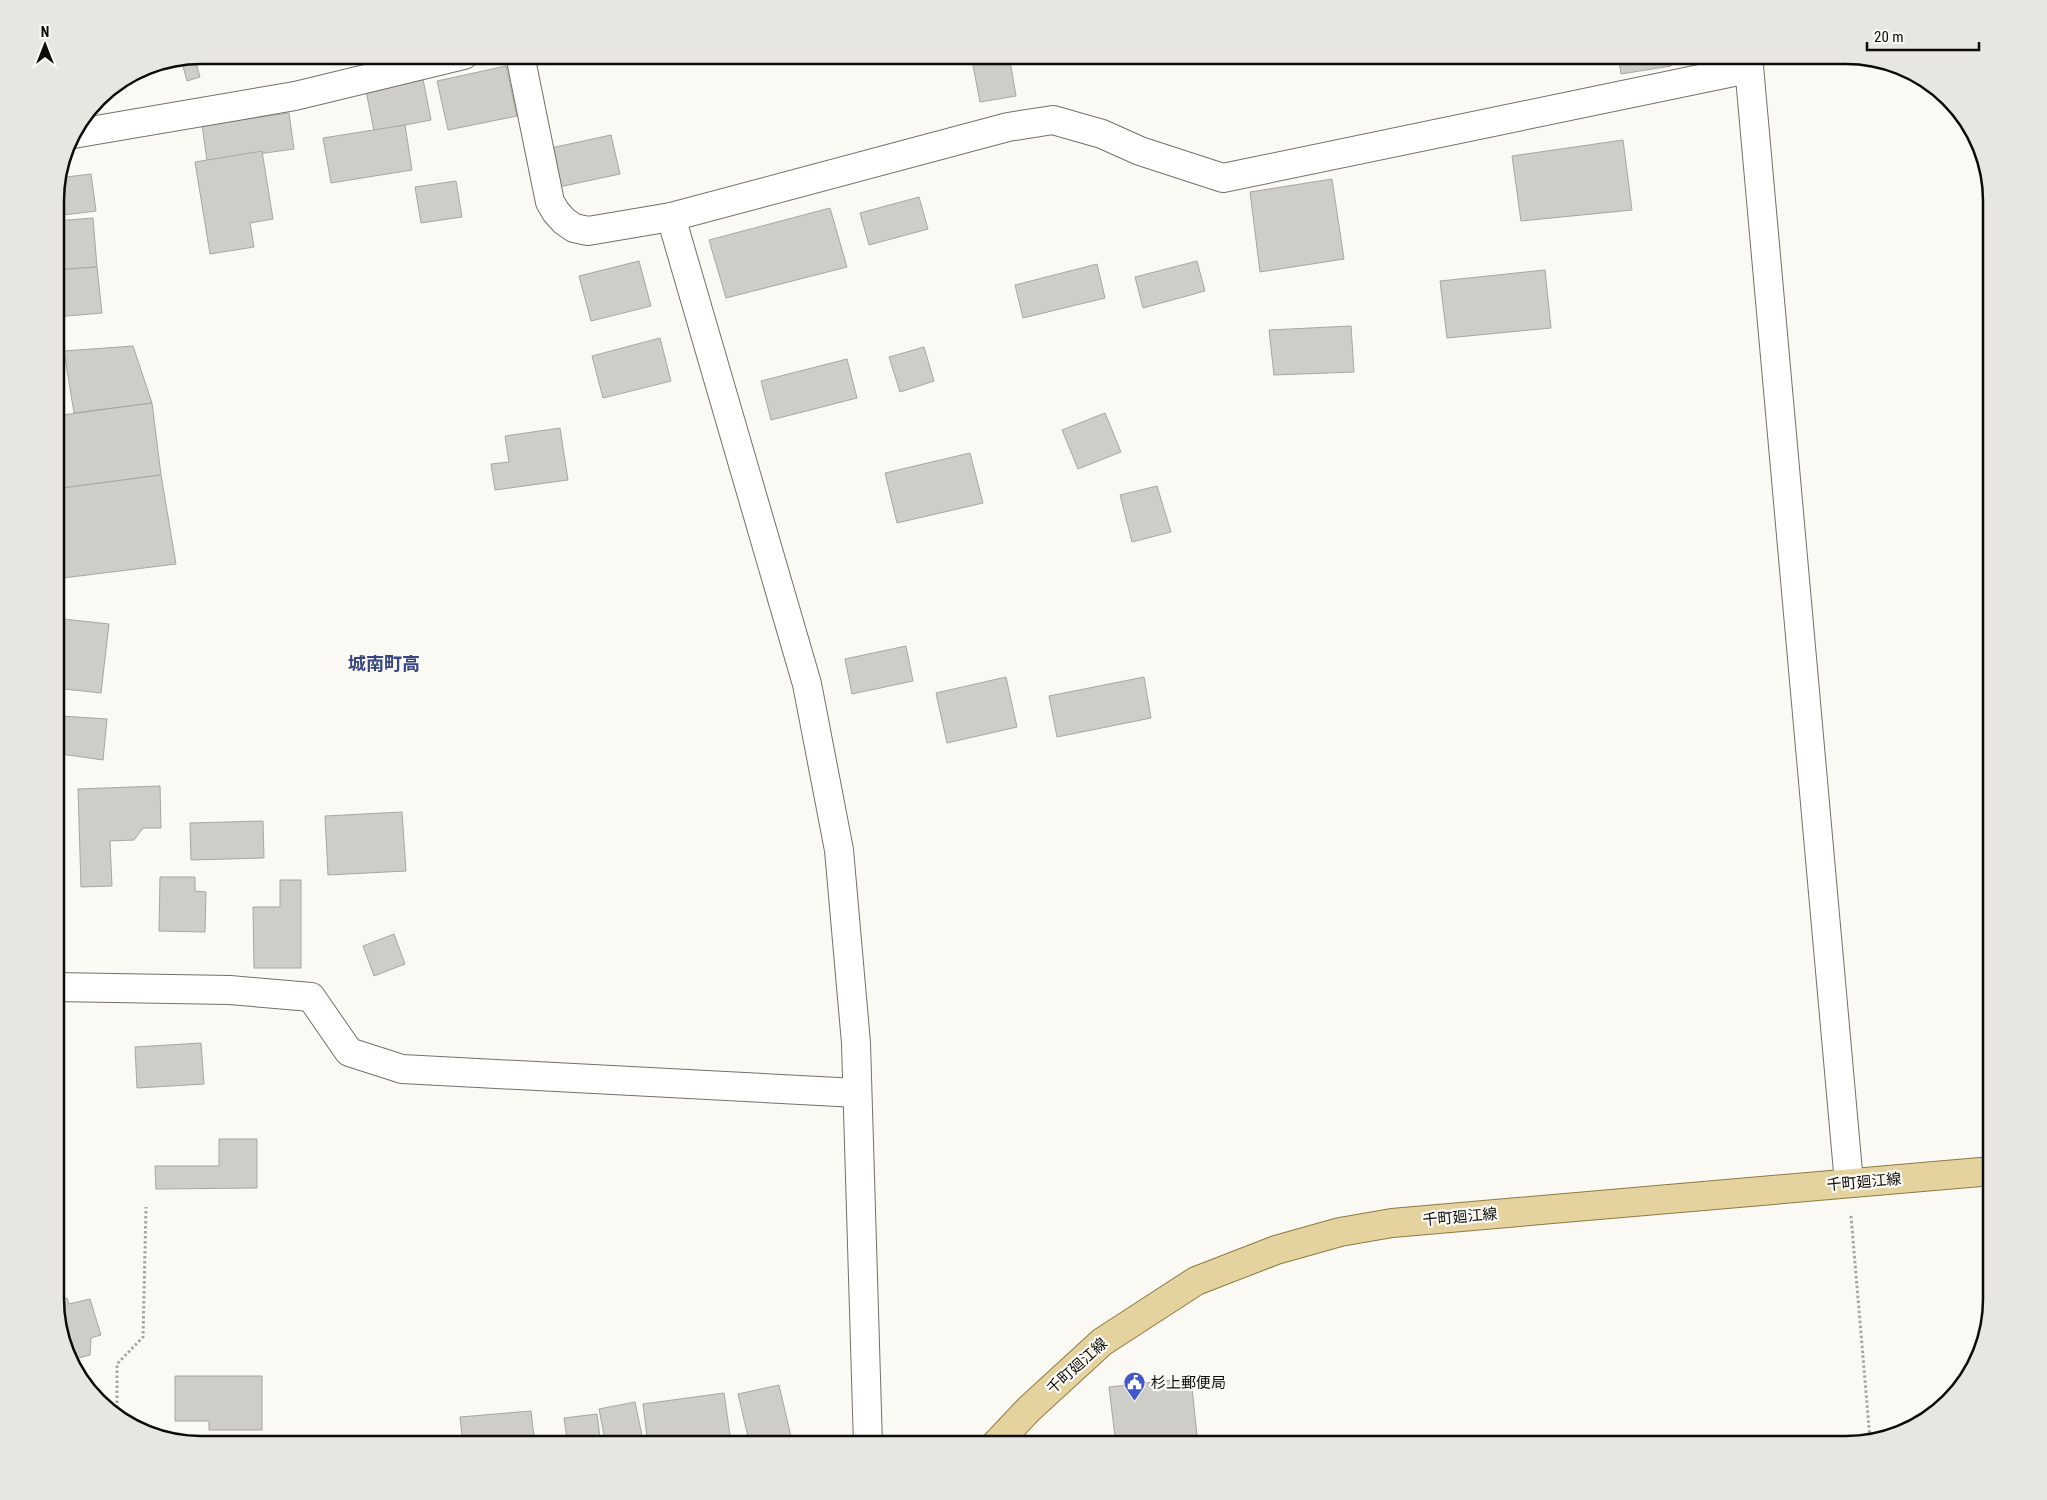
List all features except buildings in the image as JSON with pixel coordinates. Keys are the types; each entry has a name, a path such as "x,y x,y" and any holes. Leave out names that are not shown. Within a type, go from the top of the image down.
{"main road":[{"name":"千町廻江線","path":"1004,1436 1029,1409 1102,1342 1196,1282 1276,1250 1340,1232 1392,1223 1983,1172"}],"street":[{"path":"82,133 295,96 427,64"},
{"path":"522,64 550,202 556,212 574,228 588,232 672,216 1008,127 1053,120 1102,134 1140,151 1223,178 1739,64"},
{"path":"1748,64 1849,1183"},
{"path":"672,216 807,684 839,850 856,1043 868,1436"},
{"path":"64,987 230,990 311,997 349,1052 402,1069 857,1093"}],"path":[{"path":"1849,1183 1870,1434"},
{"path":"117,1408 116,1364 143,1337 146,1207"}],"place":[{"name":"杉上郵便局","path":"1135,1402"}],"district":[{"name":"城南町高","path":"384,663"}]}
